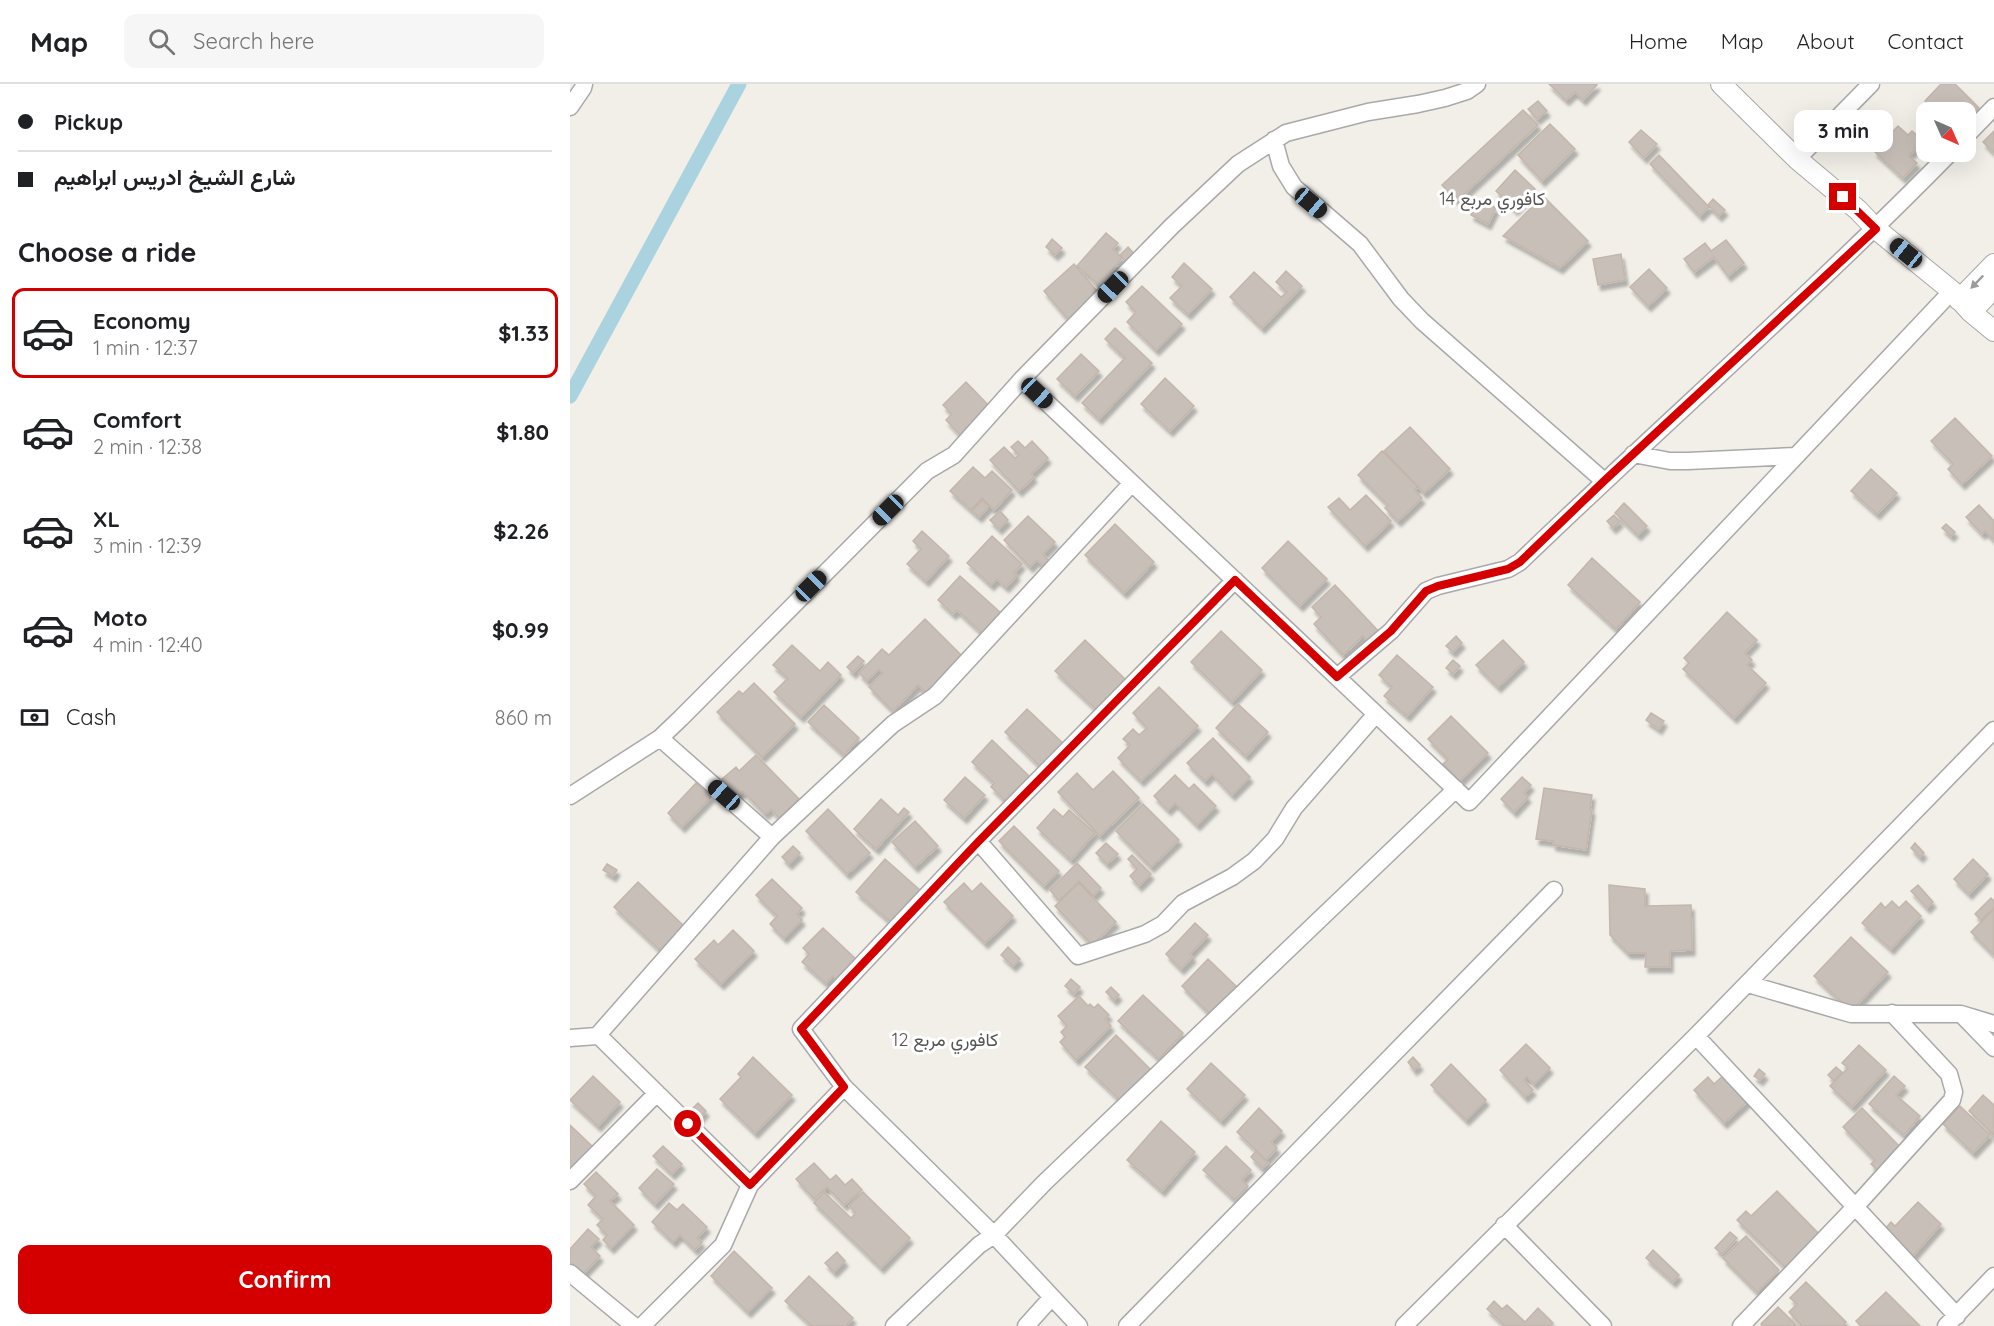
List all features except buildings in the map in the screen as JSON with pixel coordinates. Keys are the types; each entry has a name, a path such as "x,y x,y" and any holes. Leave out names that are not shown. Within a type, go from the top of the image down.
{"street":[{"path":"570,107 584,84"},
{"path":"570,796 660,738 927,471 954,455 1022,379 1211,188 1238,164 1286,133 1368,112 1418,105 1467,91 1477,84"},
{"path":"1721,84 1797,159 1994,331"},
{"path":"1797,159 1871,84"},
{"path":"1976,126 1994,107"},
{"path":"1274,140 1281,166 1294,187 1360,244 1401,299 1422,321 1604,481"},
{"path":"1337,677 1391,631 1426,591 1508,569 1520,562 1876,229 1941,162"},
{"path":"1022,379 1469,802 1795,456 1961,301 1994,264"},
{"path":"1961,301 1994,288"},
{"path":"1633,454 1670,461 1795,456"},
{"path":"570,1038 597,1036 771,837 893,724 935,696 1132,483"},
{"path":"1079,1326 994,1234 844,1087 801,1029 978,842 1235,580"},
{"path":"978,842 1078,957 1145,934 1163,924 1184,903 1232,877 1254,861 1275,839 1294,808 1376,714"},
{"path":"1404,1326 1748,984 1994,730"},
{"path":"660,738 771,837"},
{"path":"894,1326 979,1245 994,1234 1052,1175 1456,789"},
{"path":"1127,1326 1554,890"},
{"path":"1748,984 1851,1014 1961,1014 1994,1024"},
{"path":"1741,1326 1855,1207 1952,1100 1954,1092 1949,1074 1892,1013"},
{"path":"1961,1014 1994,1047"},
{"path":"597,1036 750,1185"},
{"path":"1696,1036 1855,1207 1952,1321 1994,1276"},
{"path":"642,1326 723,1245 750,1185 844,1087"},
{"path":"570,1181 657,1093"},
{"path":"1504,1225 1603,1326"},
{"path":"570,1273 634,1326"},
{"path":"1026,1326 1052,1297"}],"waterway":[{"path":"570,396 739,84"}],"district":[{"name":"كافوري مربع 14","path":"1492,198"},
{"name":"كافوري مربع 12","path":"945,1039"}],"route":[{"path":"688,1124 750,1185 844,1087 801,1029 978,842 1235,580 1337,677 1391,631 1426,591 1508,569 1520,562 1876,229 1843,197"}]}
